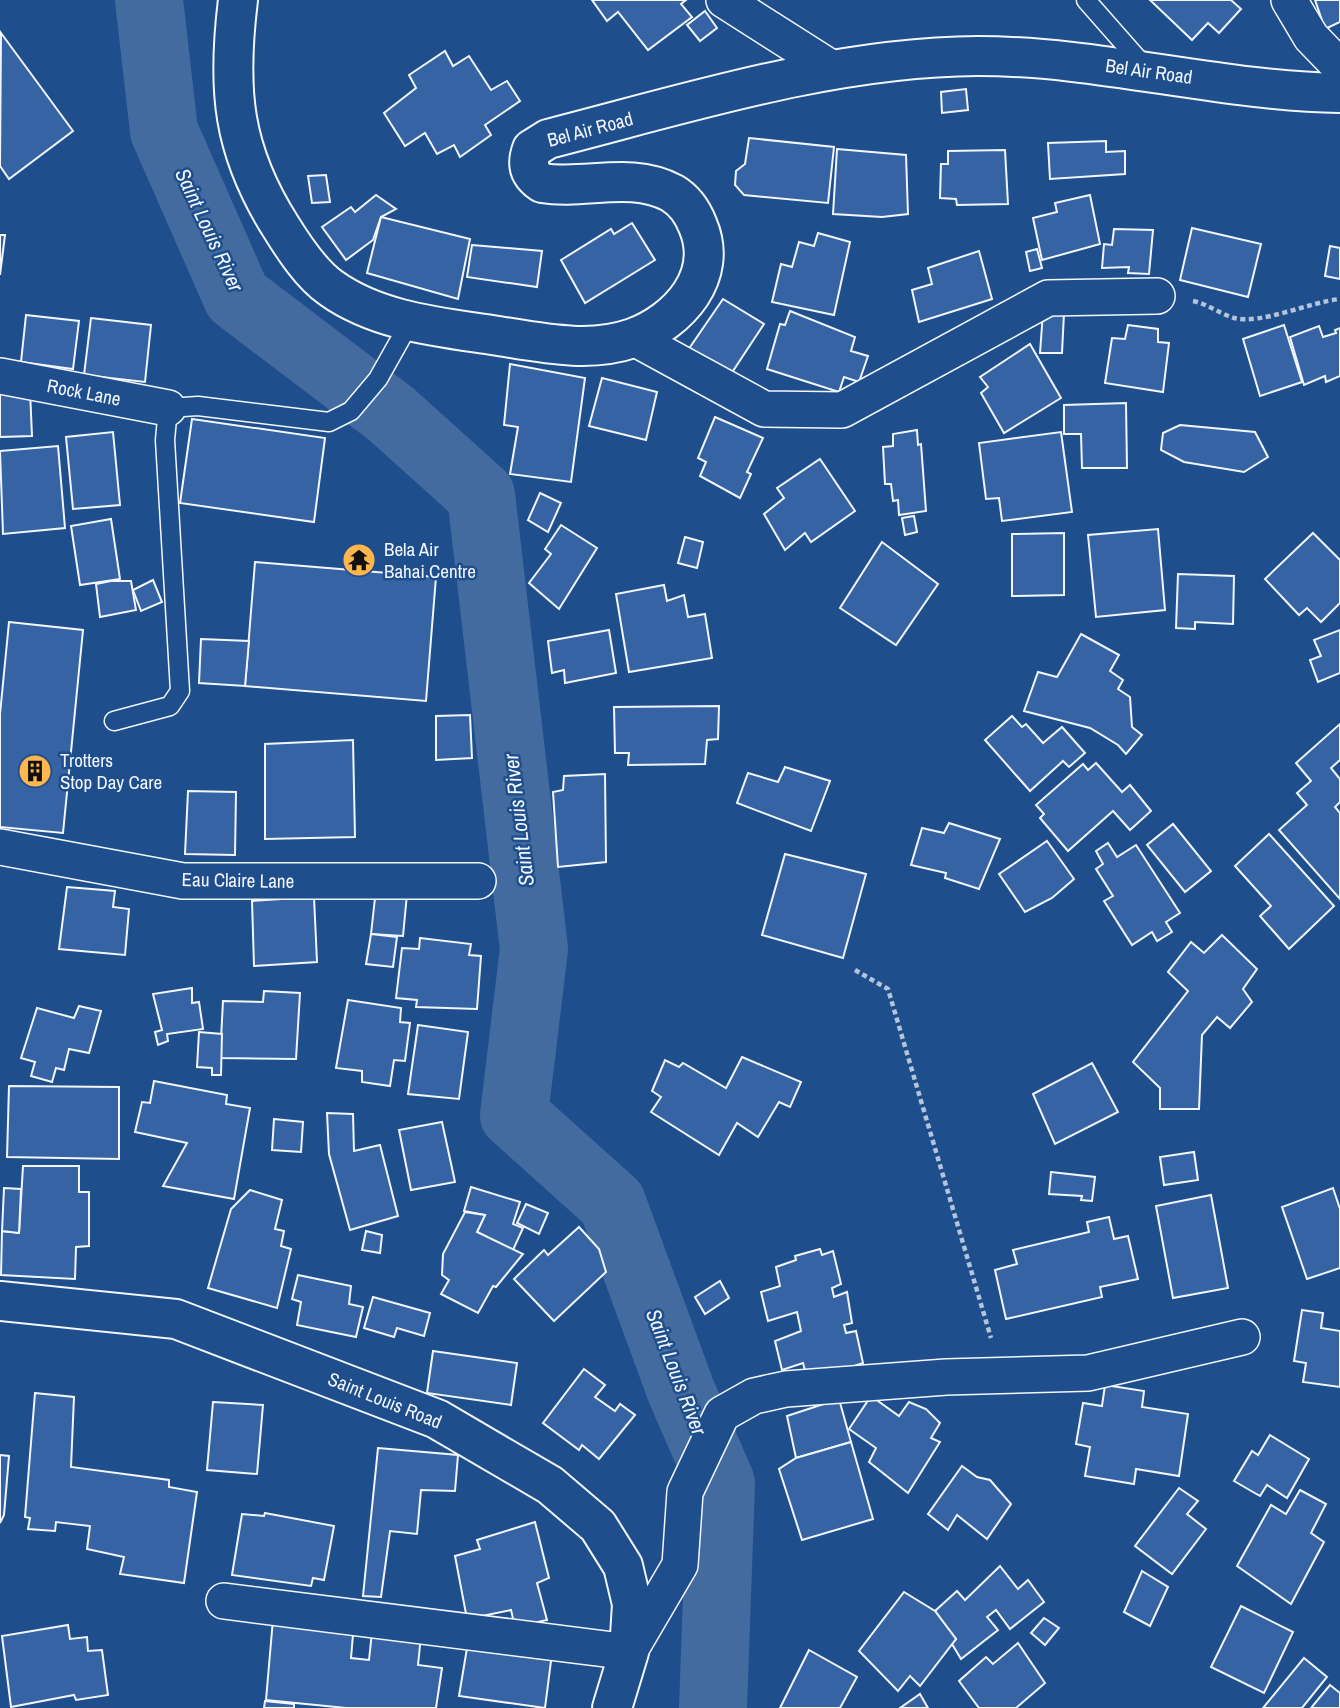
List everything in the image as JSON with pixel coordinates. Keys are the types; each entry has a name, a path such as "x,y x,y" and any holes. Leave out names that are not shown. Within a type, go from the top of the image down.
{"main road":[{"name":"Bel Air Road","path":"239,0 231,68 235,113 247,161 267,204 294,248 331,288 410,322 549,343 600,347 634,338 666,320 688,301 699,283 705,243 692,212 674,194 645,183 542,183 533,177 529,168 532,149 548,139 831,68 977,56 1097,64 1288,92 1340,93"},
{"name":"Saint Louis Road","path":"0,1301 176,1319 437,1419 550,1485 598,1526 623,1566 632,1604 629,1652 612,1708"}],"street":[{"path":"724,0 831,68"},
{"path":"1289,0 1311,37 1340,67"},
{"path":"634,338 764,409 842,410 1048,298 1157,296"},
{"name":"Rock Lane","path":"0,376 168,408"},
{"name":"Eau Claire Lane","path":"0,847 183,881 478,881"},
{"path":"224,1601 629,1652 680,1565 685,1492 722,1414 754,1396 786,1389 946,1377 1088,1373 1242,1337"}],"lane":[{"path":"1086,0 1149,71"},
{"path":"114,721 170,706 180,691 165,440 168,408 198,406 329,422 351,411 378,379 410,322"}],"path":[{"path":"1157,296 1197,301 1235,318 1248,319 1261,319 1300,306 1340,299"},
{"path":"855,970 888,989 1002,1376"}],"building":[{"path":"592,0 686,0 681,4 692,17 648,50 618,12 607,21"},
{"path":"1150,0 1231,0 1241,9 1219,33 1208,23 1192,40"},
{"path":"1315,0 1340,0 1340,22 1325,29"},
{"path":"705,11 717,28 700,41 687,25"},
{"path":"1,33 73,131 9,179 0,166"},
{"path":"445,51 453,66 469,56 491,90 507,81 520,101 485,125 491,135 460,157 454,145 437,154 425,133 405,146 384,113 416,88 409,75"},
{"path":"966,89 968,110 942,113 941,92"},
{"path":"749,138 834,147 828,203 744,195 735,185 736,171 745,164"},
{"path":"1106,141 1106,152 1125,151 1125,174 1050,179 1048,143"},
{"path":"837,149 906,155 908,214 882,217 833,214"},
{"path":"1005,150 1008,204 957,205 956,199 940,198 941,164 948,164 948,151"},
{"path":"326,175 330,202 312,203 308,176"},
{"path":"376,195 396,209 381,217 373,240 346,260 322,227 351,207 355,212"},
{"path":"1090,195 1100,244 1042,260 1033,218 1057,212 1055,203"},
{"path":"381,217 470,239 458,299 367,273"},
{"path":"632,223 655,260 585,303 561,260 611,229 614,234"},
{"path":"1192,228 1261,244 1248,297 1180,280"},
{"path":"1114,229 1153,230 1149,274 1128,273 1129,267 1102,268 1104,244 1112,245"},
{"path":"818,233 850,242 834,315 772,302 781,264 792,267 799,242 814,246"},
{"path":"0,235 5,235 0,275"},
{"path":"472,245 542,251 537,287 467,277"},
{"path":"1330,246 1340,248 1340,279 1325,276"},
{"path":"1037,249 1042,268 1030,271 1026,252"},
{"path":"979,251 992,299 919,322 912,290 932,284 928,268"},
{"path":"723,299 764,324 727,380 686,353"},
{"path":"790,311 855,337 851,351 868,356 859,382 844,377 839,392 767,369 780,324 785,325"},
{"path":"1043,312 1064,313 1062,353 1040,353"},
{"path":"26,315 79,321 73,369 21,362"},
{"path":"91,318 151,325 145,382 84,375"},
{"path":"1128,325 1158,329 1158,342 1169,343 1163,392 1105,383 1112,338 1125,339"},
{"path":"1284,325 1302,382 1260,396 1243,339"},
{"path":"1319,326 1323,337 1336,333 1335,330 1340,328 1340,376 1326,382 1325,376 1304,385 1290,337"},
{"path":"1030,344 1061,398 1004,433 981,393 988,387 980,377"},
{"path":"510,364 585,378 571,482 510,474 518,427 504,425"},
{"path":"602,378 657,392 646,440 589,426"},
{"path":"30,391 32,436 0,437 0,393"},
{"path":"1126,403 1127,468 1082,468 1081,434 1064,434 1064,405"},
{"path":"715,417 763,438 747,472 751,474 740,498 700,476 706,462 698,458"},
{"path":"192,419 325,438 314,522 180,503"},
{"path":"1180,425 1255,432 1268,457 1244,472 1184,462 1161,450 1163,433"},
{"path":"917,430 918,445 921,444 926,511 899,515 898,500 893,501 891,484 885,484 883,447 893,446 893,434"},
{"path":"113,432 120,505 73,509 66,437"},
{"path":"1061,432 1072,512 1002,521 999,498 986,499 979,443"},
{"path":"58,446 65,528 3,534 0,451"},
{"path":"820,459 855,511 811,542 805,533 785,550 764,514 784,498 777,488"},
{"path":"540,493 561,503 548,532 528,520"},
{"path":"914,516 917,532 905,535 902,518"},
{"path":"111,519 120,579 80,585 71,526"},
{"path":"561,525 597,548 559,609 529,583 551,554 545,549"},
{"path":"1158,529 1165,610 1096,617 1088,535"},
{"path":"1064,533 1064,595 1012,596 1012,534"},
{"path":"1313,533 1340,560 1340,603 1321,622 1307,608 1299,615 1265,579"},
{"path":"685,537 703,542 697,568 678,563"},
{"path":"882,542 938,584 896,645 840,608"},
{"path":"255,562 436,577 426,701 245,686"},
{"path":"1178,574 1234,576 1233,624 1195,622 1195,629 1176,628"},
{"path":"153,580 162,602 141,611 133,590"},
{"path":"131,581 136,610 100,617 96,584"},
{"path":"664,585 667,601 684,595 688,617 705,614 712,658 629,672 616,594"},
{"name":"Trotters Stop Day Care","path":"9,622 83,630 63,833 0,827 0,714"},
{"path":"609,630 616,673 565,683 564,670 552,673 548,641"},
{"path":"1340,630 1340,673 1318,682 1310,660 1321,656 1314,640"},
{"path":"1081,634 1119,655 1110,671 1123,680 1118,689 1130,697 1132,727 1142,735 1126,754 1118,745 1090,728 1024,711 1038,672 1057,677"},
{"path":"201,639 249,641 245,686 199,683"},
{"path":"719,706 718,739 707,740 705,764 628,765 629,753 615,753 614,707"},
{"path":"470,715 472,758 436,760 436,716"},
{"path":"1012,716 1022,727 1026,724 1043,743 1062,727 1085,753 1069,767 1063,761 1030,791 985,740"},
{"path":"1340,724 1340,760 1331,768 1340,779 1340,802 1335,807 1340,813 1340,899 1279,830 1307,805 1297,793 1311,781 1296,763"},
{"path":"353,740 355,837 265,839 265,744"},
{"path":"1096,763 1122,792 1130,785 1151,811 1130,830 1113,811 1068,851 1040,818 1044,814 1036,805 1083,764 1088,770"},
{"path":"785,767 830,781 811,831 737,803 748,773 778,782"},
{"path":"605,774 606,862 558,867 553,792 563,790 564,776"},
{"path":"188,791 236,792 235,855 185,854"},
{"path":"949,823 1000,839 979,889 945,878 946,873 911,865 922,828 944,833"},
{"path":"1173,824 1211,871 1185,892 1147,845"},
{"path":"1269,834 1334,906 1289,949 1260,916 1271,906 1235,866"},
{"path":"1047,841 1074,879 1052,898 1025,912 999,874"},
{"path":"1108,843 1117,857 1136,845 1180,913 1166,922 1172,932 1157,941 1152,932 1132,945 1104,901 1113,896 1096,869 1103,864 1096,851"},
{"path":"785,854 866,874 843,958 762,935"},
{"path":"67,887 115,891 113,907 129,909 125,955 59,949"},
{"path":"376,889 407,894 403,936 371,934"},
{"path":"314,897 317,962 254,966 252,901"},
{"path":"371,934 397,937 393,967 366,964"},
{"path":"1222,935 1257,969 1243,989 1252,1002 1230,1028 1217,1017 1202,1035 1199,1109 1160,1109 1160,1088 1133,1062 1188,991 1168,972 1191,942 1204,953"},
{"path":"420,938 471,944 469,955 481,956 477,1009 416,1007 417,1000 396,998 402,948 419,949"},
{"path":"192,988 192,1003 199,1002 203,1029 167,1034 168,1041 158,1045 155,1032 162,1030 153,994"},
{"path":"264,991 300,993 296,1059 220,1058 223,1001 263,1002"},
{"path":"348,1000 401,1008 400,1022 410,1023 405,1061 394,1060 390,1086 362,1082 362,1071 336,1068"},
{"path":"79,1006 101,1011 89,1053 69,1049 64,1070 56,1068 52,1082 31,1076 35,1062 21,1058 37,1008 74,1018"},
{"path":"418,1025 468,1032 459,1099 408,1094"},
{"path":"199,1032 222,1034 221,1075 212,1075 212,1068 197,1067"},
{"path":"742,1057 801,1082 790,1107 779,1102 758,1137 737,1123 719,1155 651,1112 661,1097 652,1091 665,1060 679,1067 683,1063 726,1088"},
{"path":"1092,1063 1118,1112 1055,1144 1033,1094"},
{"path":"154,1081 227,1095 226,1104 250,1108 234,1199 163,1186 187,1143 135,1132 142,1102 150,1103"},
{"path":"9,1086 119,1087 119,1159 7,1157"},
{"path":"327,1113 353,1114 354,1151 380,1145 398,1216 350,1230 329,1154"},
{"path":"274,1119 303,1122 301,1152 272,1150"},
{"path":"442,1122 455,1182 411,1190 399,1130"},
{"path":"1194,1152 1198,1180 1164,1185 1160,1157"},
{"path":"23,1166 79,1166 79,1192 89,1192 89,1246 76,1247 75,1279 1,1275 2,1231 19,1233"},
{"path":"1051,1172 1095,1177 1092,1201 1081,1200 1082,1196 1049,1194"},
{"path":"471,1187 520,1202 513,1224 523,1228 513,1250 477,1232 485,1215 464,1211"},
{"path":"4,1188 21,1189 19,1233 2,1231"},
{"path":"1333,1188 1340,1209 1340,1268 1307,1279 1282,1207"},
{"path":"250,1190 282,1200 275,1229 284,1231 281,1246 291,1249 277,1308 208,1288 231,1209"},
{"path":"1211,1195 1228,1288 1173,1298 1156,1206"},
{"path":"526,1204 548,1213 539,1234 517,1223"},
{"path":"465,1212 485,1215 477,1232 523,1254 496,1287 493,1286 478,1313 441,1294 449,1280 442,1275 443,1254"},
{"path":"1109,1217 1114,1239 1128,1236 1138,1279 1100,1287 1102,1297 1006,1319 995,1270 1017,1264 1013,1250 1089,1232 1087,1222"},
{"path":"579,1227 599,1249 606,1272 554,1321 514,1279 544,1250 548,1255"},
{"path":"366,1231 382,1235 380,1253 362,1250"},
{"path":"820,1249 822,1255 833,1251 841,1284 832,1288 834,1297 847,1292 852,1323 844,1325 846,1333 856,1331 863,1363 808,1382 803,1363 782,1370 775,1341 801,1331 797,1312 768,1321 761,1292 780,1286 776,1267 796,1260 795,1256"},
{"path":"298,1275 351,1286 349,1304 363,1307 356,1337 297,1325 301,1302 292,1299"},
{"path":"720,1281 729,1298 705,1314 695,1297"},
{"path":"373,1297 430,1313 424,1336 397,1328 394,1337 364,1328"},
{"path":"1302,1310 1323,1313 1321,1328 1340,1331 1340,1387 1303,1382 1306,1363 1294,1361"},
{"path":"433,1351 517,1363 511,1405 427,1393"},
{"path":"584,1369 605,1385 595,1397 615,1411 620,1404 635,1415 599,1459 582,1445 579,1450 543,1423"},
{"path":"1105,1385 1144,1391 1142,1407 1188,1414 1179,1476 1136,1469 1134,1484 1085,1476 1090,1447 1076,1444 1083,1403 1102,1406"},
{"path":"35,1393 74,1397 71,1467 169,1480 169,1487 197,1492 184,1583 120,1574 124,1557 87,1549 90,1526 56,1522 55,1531 28,1529 30,1518 25,1517"},
{"path":"871,1396 899,1416 909,1402 926,1409 940,1423 931,1438 940,1442 908,1493 869,1462 876,1448 849,1429"},
{"path":"839,1399 851,1442 796,1458 787,1416"},
{"path":"213,1402 263,1405 257,1474 207,1470"},
{"path":"1270,1435 1309,1459 1287,1498 1267,1485 1260,1496 1234,1481 1252,1451 1258,1455"},
{"path":"851,1442 873,1519 802,1540 779,1469 796,1458"},
{"path":"378,1448 458,1455 455,1491 421,1490 417,1534 390,1531 381,1597 363,1596"},
{"path":"0,1455 9,1456 4,1515 0,1523"},
{"path":"962,1466 977,1477 990,1480 1011,1504 987,1539 957,1515 948,1530 928,1514"},
{"path":"1179,1488 1198,1501 1187,1514 1206,1529 1172,1574 1135,1546"},
{"path":"1300,1490 1326,1504 1311,1533 1324,1542 1291,1604 1237,1566 1271,1505 1286,1514"},
{"path":"265,1513 334,1526 324,1580 313,1578 311,1586 232,1575 242,1514 264,1516"},
{"path":"535,1522 549,1578 537,1583 547,1620 515,1627 511,1610 467,1619 455,1556 480,1549 477,1540"},
{"path":"1000,1566 1018,1589 1028,1580 1044,1602 1010,1629 996,1610 987,1617 998,1630 961,1659 952,1644 956,1639 935,1611 957,1591 965,1600"},
{"path":"1142,1571 1168,1587 1150,1626 1124,1612"},
{"path":"904,1592 935,1611 956,1639 920,1686 910,1676 898,1691 859,1651"},
{"path":"1241,1606 1293,1632 1264,1693 1211,1667"},
{"path":"1044,1618 1059,1628 1045,1645 1031,1633"},
{"path":"273,1619 354,1623 351,1658 369,1660 372,1632 421,1636 418,1665 442,1668 436,1708 346,1708 266,1700"},
{"path":"68,1625 70,1639 87,1637 88,1651 102,1650 108,1695 76,1700 74,1695 11,1707 2,1636"},
{"path":"468,1642 552,1653 545,1708 459,1696"},
{"path":"1018,1643 1045,1683 1016,1708 979,1708 959,1681 986,1657 993,1664"},
{"path":"809,1650 857,1677 840,1708 780,1708"},
{"path":"1304,1658 1327,1677 1302,1708 1263,1708"},
{"path":"1330,1685 1340,1693 1340,1708 1311,1708"},
{"path":"920,1694 928,1708 900,1708"},
{"path":"265,1701 294,1704 294,1708 264,1708"}],"waterway":[{"name":"Saint Louis River","path":"149,0 164,131 237,297 391,414 481,495 534,949 514,1115 612,1203 681,1391 721,1483 713,1708"}],"place":[{"name":"Bela Air Bahai Centre","path":"359,560"},
{"name":"Trotters Stop Day Care","path":"35,771"}]}
